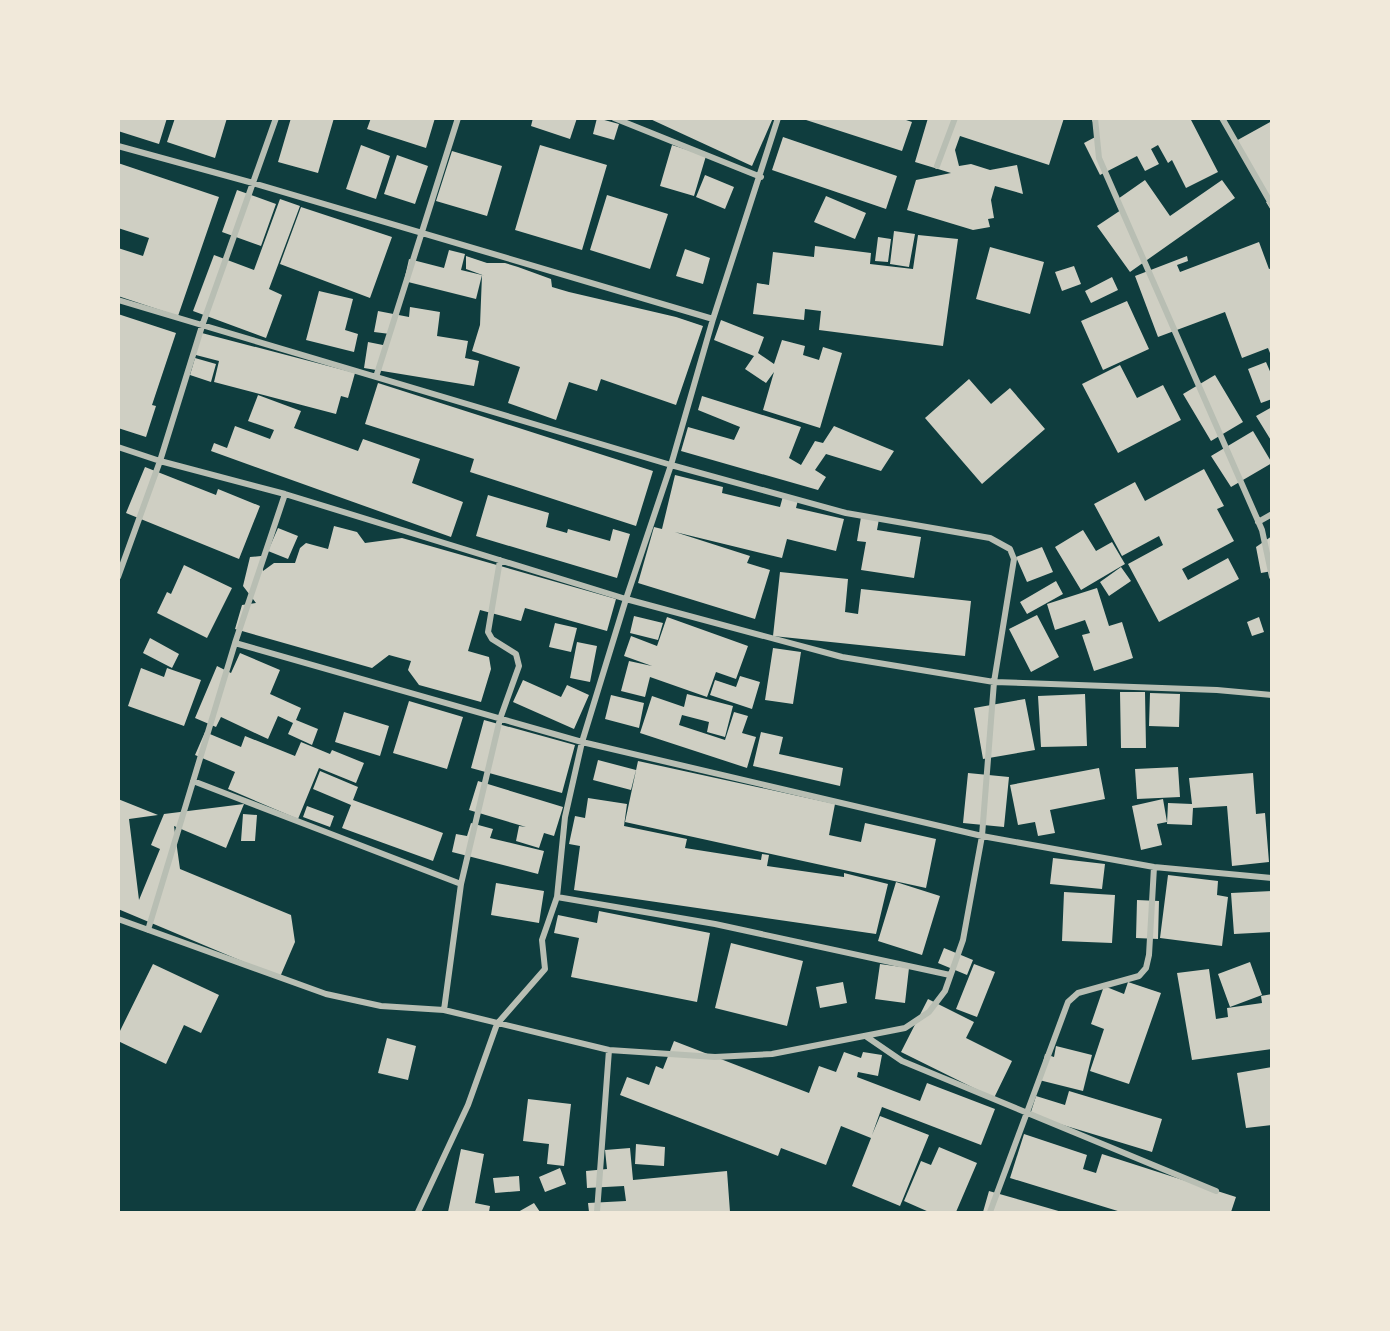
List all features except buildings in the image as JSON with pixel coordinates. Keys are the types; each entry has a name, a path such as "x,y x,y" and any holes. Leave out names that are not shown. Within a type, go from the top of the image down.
{"street":[{"path":"118,577 160,461 202,326 276,118"},
{"path":"376,377 458,118"},
{"path":"614,118 761,177"},
{"path":"418,1212 468,1105 496,1024 545,969 542,940 557,897 566,817 582,742 626,599 672,465 713,319 761,177 778,118"},
{"path":"937,166 955,118"},
{"path":"1095,118 1099,158 1258,522 1266,546 1272,577"},
{"path":"1222,118 1272,205"},
{"path":"118,146 253,183 713,319"},
{"path":"118,300 672,465 846,513 990,538 1010,549 1014,559 994,682 982,836 963,940 945,991 918,1022 905,1028 772,1054 715,1057 609,1050 444,1010 381,1006 326,994 118,919"},
{"path":"118,447 160,461 285,494 626,599 842,657 994,682 1217,690 1272,695"},
{"path":"148,930 235,643 285,494"},
{"path":"1258,522 1272,514"},
{"path":"444,1010 461,884 500,719 519,661 516,654 492,639 488,632 500,560"},
{"path":"235,643 582,742 982,836 1154,867 1272,878"},
{"path":"193,781 461,884"},
{"path":"990,1212 1068,1002 1078,993 1139,976 1146,968 1149,955 1154,867"},
{"path":"557,897 714,924 950,975"},
{"path":"867,1037 902,1061 1216,1191"},
{"path":"597,1212 609,1050"}]}
